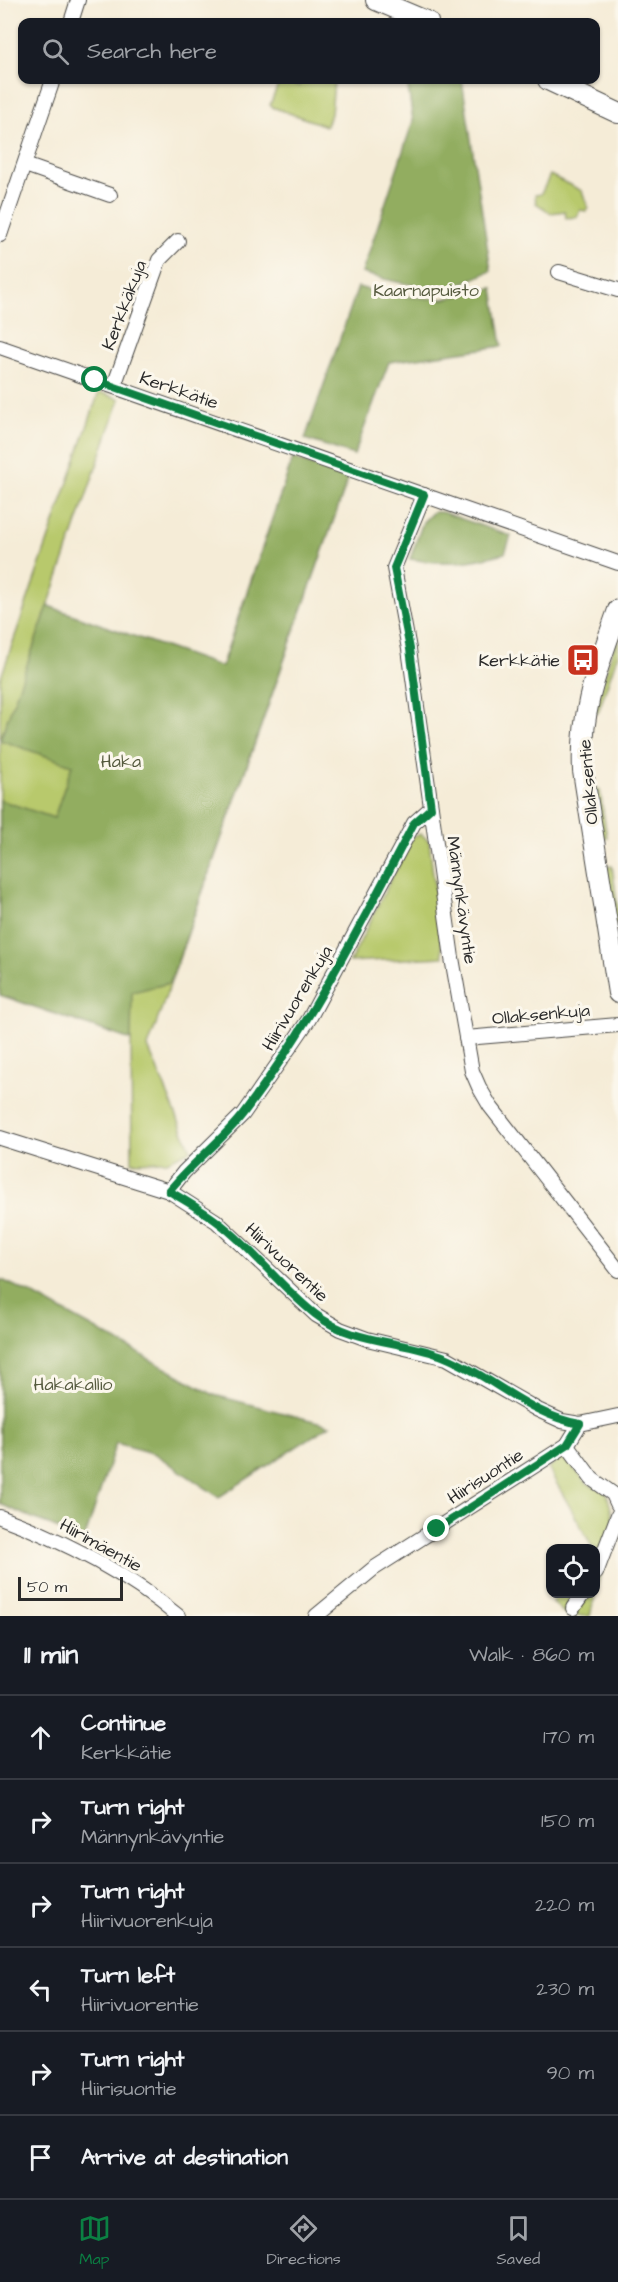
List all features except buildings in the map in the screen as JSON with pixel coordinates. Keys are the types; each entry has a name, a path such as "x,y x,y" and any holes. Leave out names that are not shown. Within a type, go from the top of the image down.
{"street":[{"path":"72,18 78,0"},
{"path":"376,0 419,18"},
{"path":"0,235 5,204 25,165 52,84"},
{"path":"556,84 618,113"},
{"path":"25,165 110,195"},
{"name":"Kerkkäkuja","path":"114,386 159,260 178,241"},
{"path":"559,272 618,290"},
{"name":"Kerkkätie","path":"0,347 618,563"},
{"name":"Männynkävyntie","path":"424,495 394,568 410,649 452,958 472,1071 490,1106 618,1270"},
{"name":"Ollaksentie","path":"618,610 586,706 582,739 583,771 618,993"},
{"name":"Hiirivuorenkuja","path":"169,1191 184,1172 243,1114 271,1076 309,1019 414,823 431,808"},
{"name":"Ollaksenkuja","path":"466,1038 618,1025"},
{"name":"Hiirivuorentie","path":"0,1138 169,1191 216,1221 316,1315 340,1329 367,1339 447,1358 538,1410 562,1421 580,1424 618,1416"},
{"name":"Hiirisuontie","path":"316,1616 373,1569 567,1445 580,1424"},
{"path":"567,1445 592,1479 613,1494 618,1505"},
{"path":"600,1562 618,1515"},
{"name":"Hiirimäentie","path":"0,1517 39,1531 112,1568 152,1594 178,1616"},
{"path":"573,1608 580,1598"}],"green space":[{"path":"278,84 299,86 300,84 334,84 331,114 326,126 270,105"},
{"path":"408,84 463,84 491,271 456,285 440,287 417,285 362,273 413,121"},
{"path":"550,175 582,191 588,207 586,211 580,210 577,217 566,218 565,211 551,213 536,203 535,195 541,194"},
{"path":"358,287 387,295 443,299 493,288 502,346 389,362 354,455 305,439"},
{"name":"Haka","path":"99,392 120,399 48,606 221,667 293,458 348,479 148,1047 191,1150 167,1161 132,1162 131,1040 0,995 0,680"},
{"name":"Haka","path":"293,458 348,479 170,983 132,992 131,1040 0,995 0,800 54,818 72,765 0,740 48,606 222,667"},
{"path":"433,512 442,512 511,536 505,553 458,562 410,559 423,522"},
{"path":"618,633 618,653 598,713 593,713"},
{"path":"593,789 600,790 607,838 600,838"},
{"path":"421,834 429,841 443,957 350,962 412,837"},
{"path":"612,866 618,925 614,922 605,867"},
{"name":"Hakakallio","path":"0,1279 32,1294 214,1395 330,1425 219,1497 155,1454 116,1443 84,1540 0,1504"},
{"path":"563,1457 587,1483 607,1493 616,1530 606,1551 600,1576 600,1544 591,1544 548,1468"},
{"path":"555,1598 594,1598 590,1616 567,1616 552,1601"}],"place":[{"name":"Kerkkätie","path":"583,660"}],"route":[{"path":"95,380 424,495 394,568 410,649 431,808 414,823 309,1019 271,1076 243,1114 184,1172 169,1191 216,1221 316,1315 340,1329 367,1339 447,1358 538,1410 562,1421 580,1424 567,1445 437,1529"}],"park label":[{"name":"Kaarnapuisto","path":"426,290"}]}
